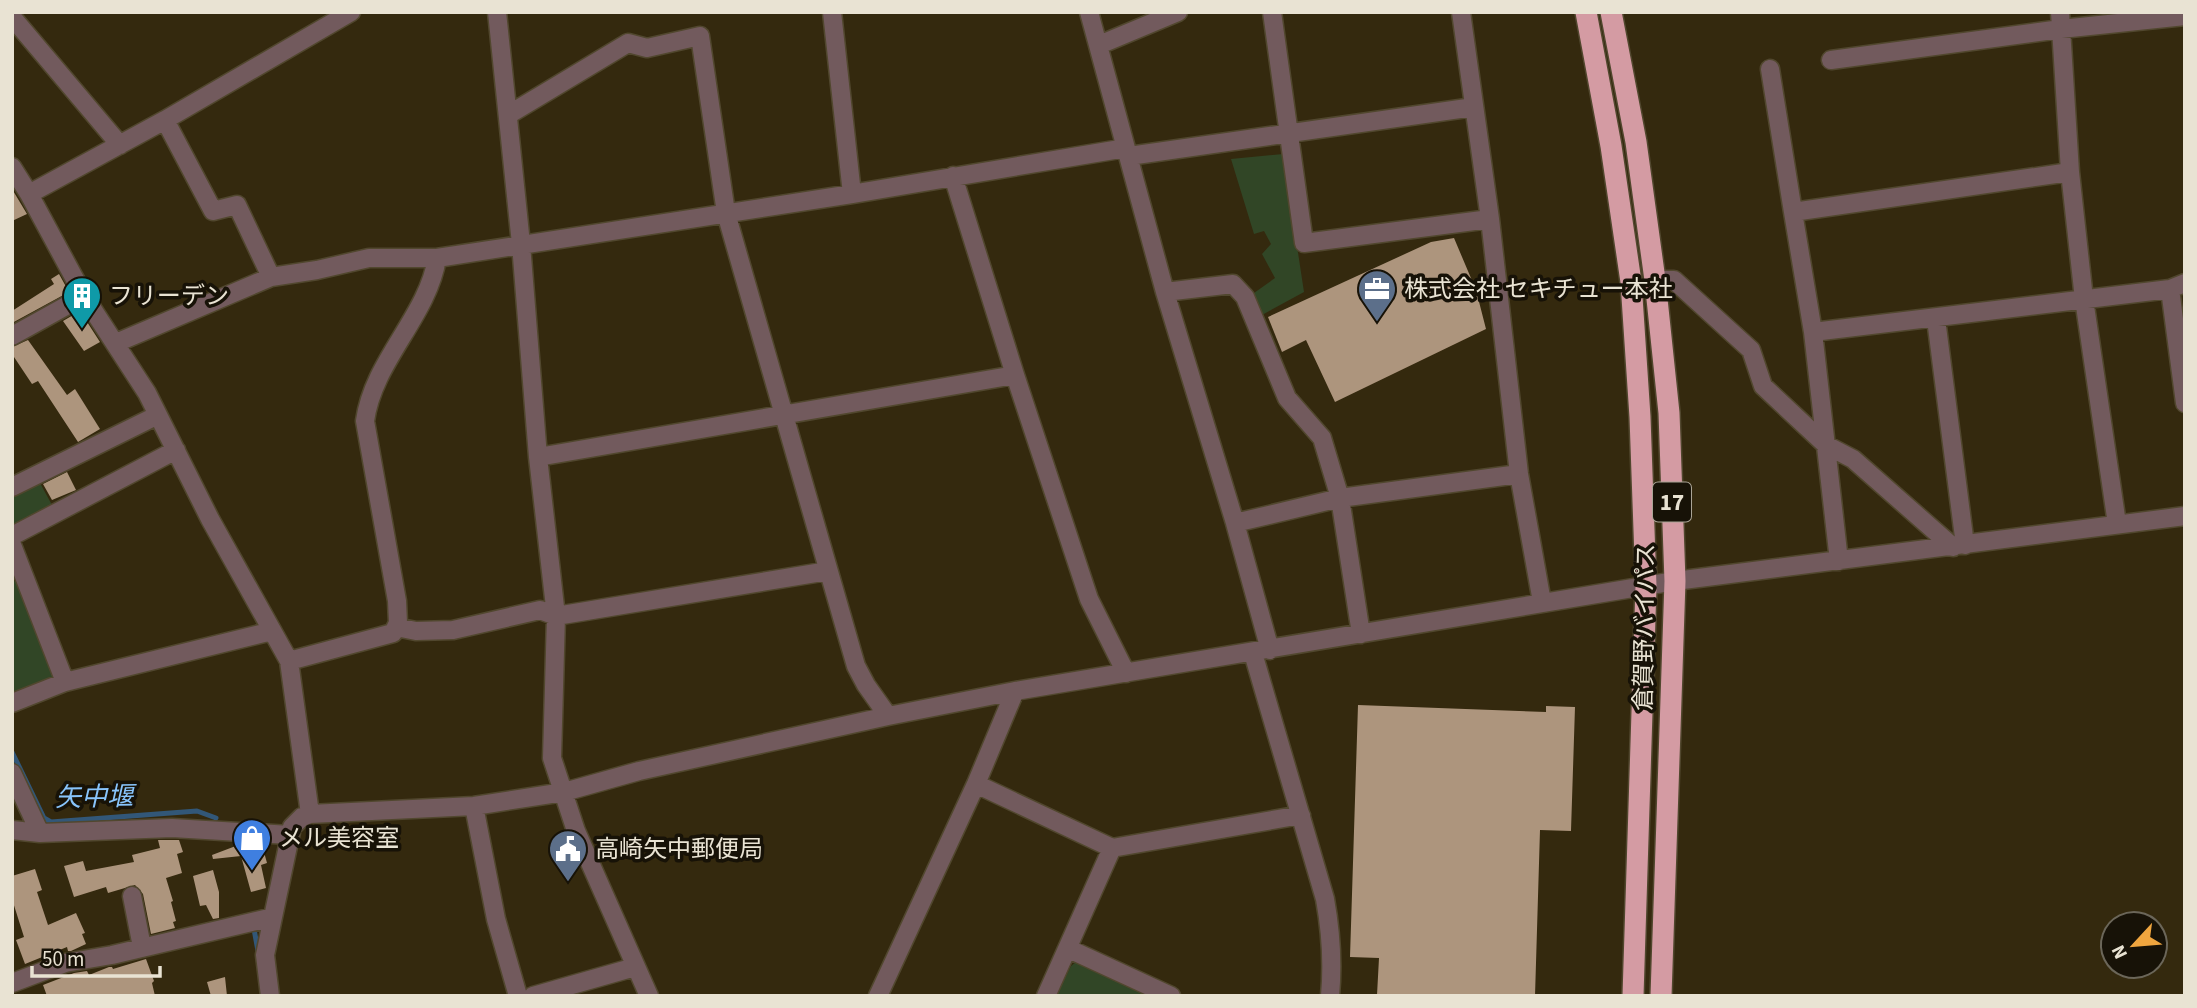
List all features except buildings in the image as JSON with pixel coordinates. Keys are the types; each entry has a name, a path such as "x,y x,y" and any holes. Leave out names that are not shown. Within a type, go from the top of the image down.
{"highway":[{"name":"倉賀野バイパス","path":"1586,12 1611,146 1631,282 1640,417 1646,586 1633,996"},
{"name":"倉賀野バイパス","path":"1611,12 1636,142 1655,280 1669,413 1675,581 1661,996"}],"street":[{"path":"29,194 165,120 351,12"},
{"path":"832,12 852,194"},
{"path":"1089,12 1165,292 1235,523 1261,652 1301,815 1325,899 1331,933 1330,996"},
{"path":"1099,45 1178,12"},
{"path":"1272,12 1304,243 1490,219"},
{"path":"1461,12 1490,219 1519,474 1542,602"},
{"path":"499,14 538,457 556,616 552,758 576,831 649,996"},
{"path":"1831,60 2061,20 2185,16"},
{"path":"12,17 120,145"},
{"path":"2061,20 2070,172 2084,299 2117,524"},
{"path":"508,115 628,43 647,48 700,36 726,213 856,666 888,716"},
{"path":"1770,69 1813,332 1839,561"},
{"path":"116,343 271,277 369,258 437,258 953,176 1127,152 1288,134 1474,107"},
{"path":"165,120 214,211 237,205 271,277"},
{"path":"12,167 84,296 159,415 210,519 289,662 310,814"},
{"path":"1793,212 2070,172"},
{"path":"953,176 1089,599 1126,673"},
{"path":"289,662 393,634 398,623 397,601 365,421 367,403 387,360 434,278 437,258"},
{"path":"1655,280 1675,280 1751,350 1763,386 1826,445 1853,459 1959,546"},
{"path":"1165,292 1233,284 1245,297 1287,398 1322,438 1340,498 1361,634"},
{"path":"1813,332 1936,319 2177,286 2185,403"},
{"path":"12,336 84,296"},
{"path":"1936,319 1959,546"},
{"path":"538,457 1015,375"},
{"path":"12,487 159,415"},
{"path":"12,536 176,450"},
{"path":"1235,523 1340,498 1519,474"},
{"path":"270,996 265,955 290,835 292,827 302,817 310,814 474,806 564,792 639,771 1015,691 1675,581 2185,516"},
{"path":"12,545 65,682"},
{"path":"396,627 416,631 453,629 540,610 556,616 828,571"},
{"path":"12,703 65,682 272,631"},
{"path":"878,996 976,784 1015,691"},
{"path":"12,773 40,833"},
{"path":"976,784 1112,848 1301,815"},
{"path":"474,806 496,919 518,996"},
{"path":"12,830 40,833 172,828 290,835"},
{"path":"1046,996 1112,848"},
{"path":"132,896 142,947"},
{"path":"12,983 65,963 273,917"},
{"path":"1069,949 1171,996"},
{"path":"533,996 635,967"}],"green space":[{"path":"1283,154 1304,292 1262,315 1254,293 1275,278 1262,254 1271,244 1264,231 1254,234 1231,159"},
{"path":"40,483 52,505 12,528 12,495"},
{"path":"21,579 58,680 12,695 12,582"},
{"path":"1077,961 1154,996 1056,996 1071,966"}],"waterway":[{"name":"矢中堰","path":"12,752 44,818 51,822 197,811 216,818"},
{"name":"矢中堰","path":"254,929 258,951"}],"place":[{"name":"株式会社 セキチュー本社","path":"1377,323"},
{"name":"フリーデン","path":"82,330"},
{"name":"メル美容室","path":"252,872"},
{"name":"高崎矢中郵便局","path":"568,883"}]}
